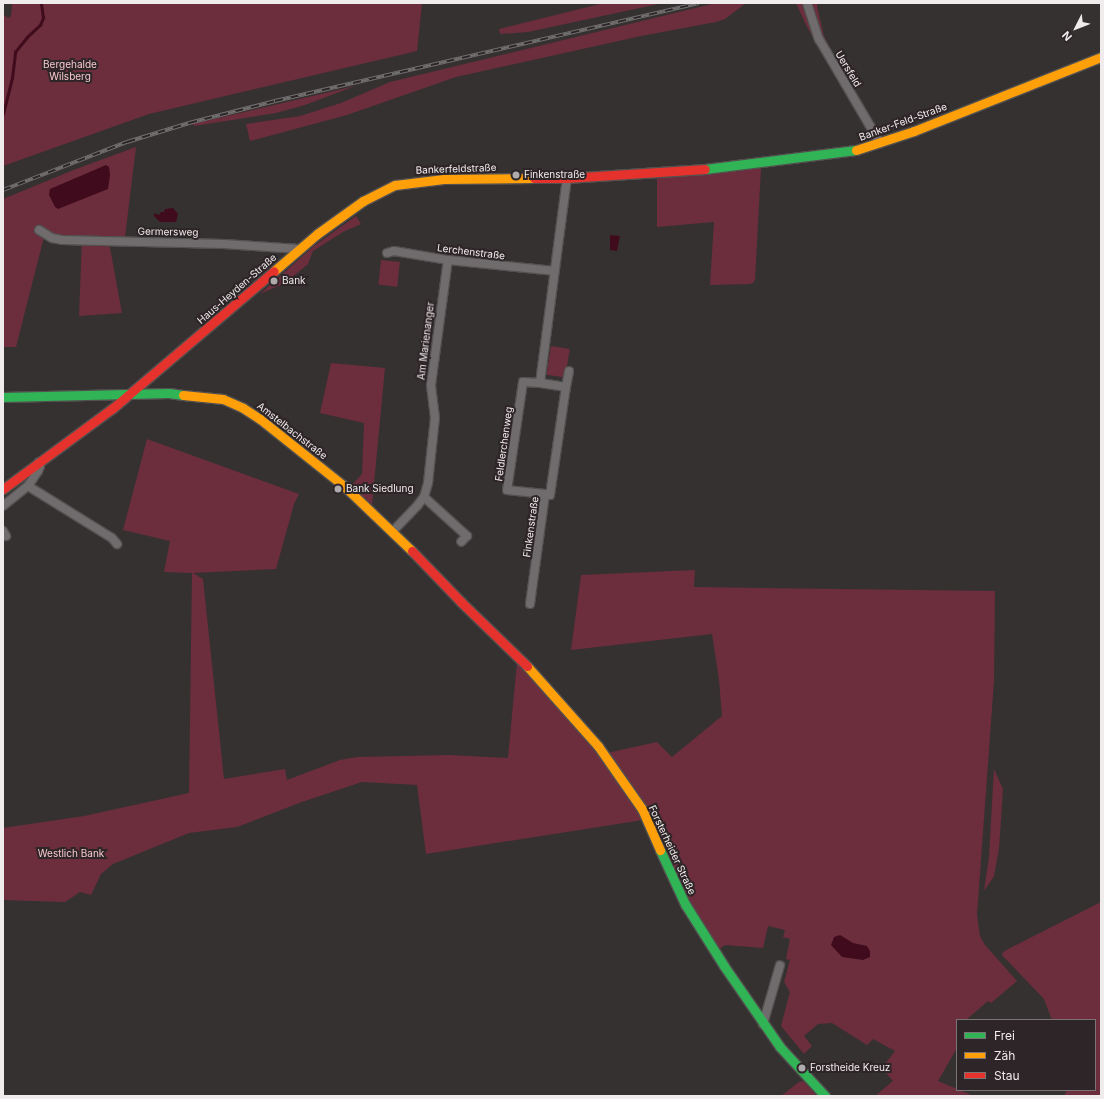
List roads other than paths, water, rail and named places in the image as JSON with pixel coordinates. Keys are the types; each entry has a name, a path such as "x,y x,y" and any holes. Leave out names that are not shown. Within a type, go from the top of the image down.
{"street":[{"name":"Uersfeld","path":"807,3 818,39 880,143"},
{"name":"Banker-Feld-Straße","path":"630,174 767,163 856,150 880,143 1101,57"},
{"name":"Bankerfeldstraße","path":"380,192 395,185 423,180 567,178 630,174"},
{"path":"566,387 540,383 567,178"},
{"name":"Haus-Heyden-Straße","path":"3,489 113,408 215,323 299,249 342,216 380,192"},
{"name":"Germersweg","path":"38,230 52,238 62,240 224,244 299,249"},
{"name":"Lerchenstraße","path":"387,253 394,251 448,260 554,271"},
{"name":"Am Marienanger","path":"392,531 424,497 428,483 435,418 431,385 448,260"},
{"name":"Finkenstraße","path":"530,604 545,494 550,495 566,387 570,371"},
{"name":"Feldlerchenweg","path":"540,383 523,382 508,490 545,494"},
{"name":"Amstelbachstraße","path":"3,397 169,393 223,399 244,408 290,442 371,510 502,641"},
{"path":"110,394 114,400 113,408"},
{"path":"3,506 28,486 38,471 39,462"},
{"path":"28,486 112,538 117,544"},
{"path":"424,497 446,514 467,536 461,542"},
{"name":"Forsterheider Straße","path":"502,641 538,678 598,746 642,809 685,904 763,1024 780,1047 825,1096"},
{"path":"763,1024 780,965"}],"waterway":[{"path":"3,114 12,78 15,52 27,37 40,25 43,18 41,3"}],"railway":[{"path":"3,190 127,142 189,123 275,101 699,3"}],"place":[{"name":"Finkenstraße","path":"516,175"},
{"name":"Bank","path":"274,281"},
{"name":"Bank Siedlung","path":"338,489"},
{"name":"Forstheide Kreuz","path":"802,1068"}],"park label":[{"name":"Bergehalde Wilsberg","path":"70,70"},
{"name":"Westlich Bank","path":"71,854"}]}
